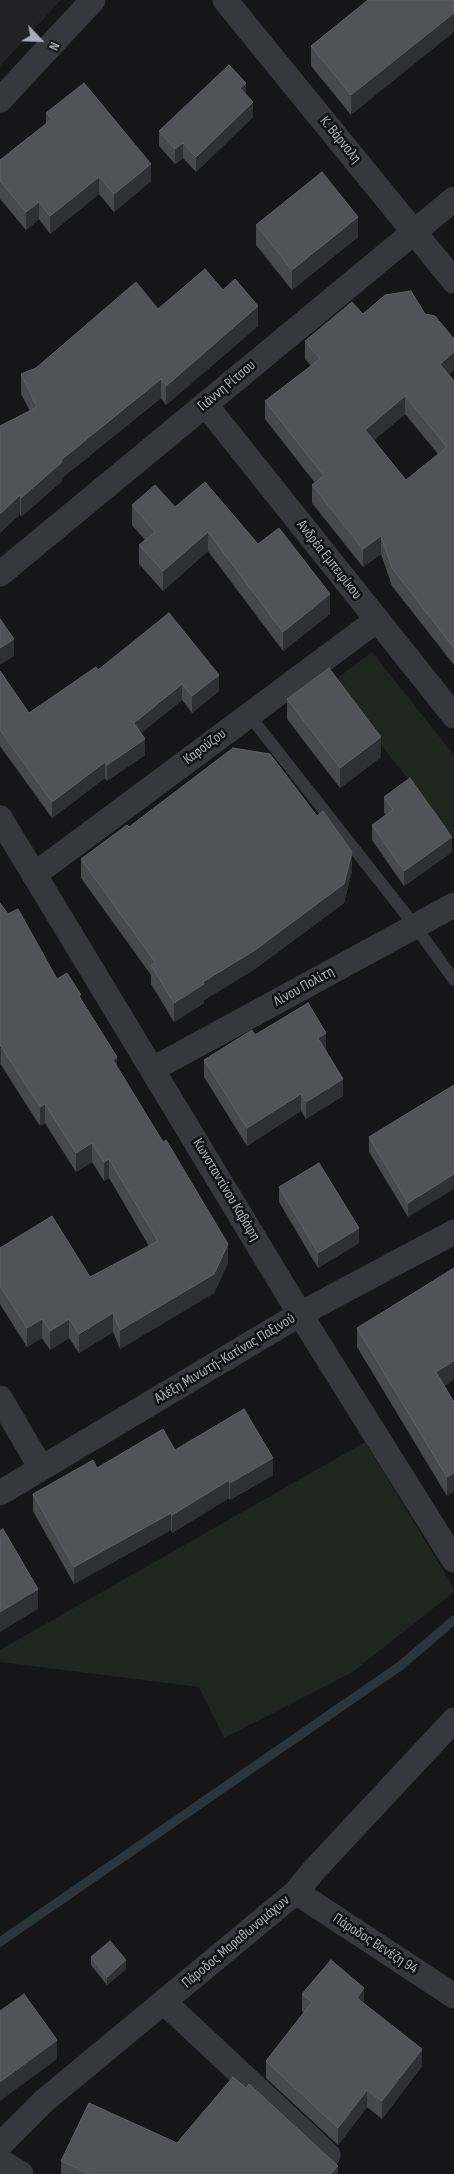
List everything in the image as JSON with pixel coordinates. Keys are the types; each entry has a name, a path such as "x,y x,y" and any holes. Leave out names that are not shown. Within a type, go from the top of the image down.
{"street":[{"path":"0,100 93,0"},
{"name":"Κ. Βάρναλη","path":"225,0 454,281"},
{"name":"Γιάννη Ρίτσου","path":"0,574 454,199"},
{"name":"Ανδρέα Εμπειρίκου","path":"206,404 454,716"},
{"name":"Καρούζου","path":"34,875 377,620"},
{"name":"Κωνσταντίνου Καβάφη","path":"0,818 154,1069 300,1314 454,1560"},
{"name":"Λίνου Πολίτη","path":"154,1069 454,905"},
{"name":"Αλέξη Μινωτή-Κατίνας Παξινού","path":"0,1493 300,1314 454,1232"},
{"path":"0,1398 41,1468"},
{"name":"Πάροδος Μαραθωνομάχων","path":"0,2145 44,2101 296,1892 454,1720"},
{"name":"Πάροδος Βενέζη 94","path":"296,1892 454,1996"},
{"path":"164,2002 328,2155"},
{"path":"0,2160 21,2174"}],"lane":[{"path":"249,715 415,926 454,980"}],"shaded area":[{"path":"0,0 61,0 0,66"},
{"path":"372,652 454,755 454,838 332,682"},
{"path":"365,1442 454,1588 454,1592 351,1673 224,1738 199,1687 0,1662 0,1650"}],"building":[{"path":"368,0 454,0 454,13 351,95 311,46"},
{"path":"229,65 246,83 240,88 253,102 196,157 183,143 175,149 159,131"},
{"path":"84,83 151,164 114,194 99,177 50,216 39,202 26,212 0,181 0,160 52,119 46,113"},
{"path":"322,172 358,217 292,270 256,225"},
{"path":"205,269 223,290 235,279 258,306 166,386 161,379 61,460 62,462 21,498 20,495 0,514 0,426 37,407 21,374 36,368 136,282 158,309"},
{"path":"411,291 425,314 435,316 454,339 454,352 440,364 454,381 454,648 392,568 381,536 363,549 312,485 324,476 265,401 320,359 305,341 352,302 363,314 385,295","holes":["405,396 447,447 406,480 365,430"]},
{"path":"205,482 258,544 279,528 330,594 283,632 208,532 163,571 139,545 155,532 132,505 155,485 175,507"},
{"path":"169,613 219,675 192,696 182,684 134,723 145,739 107,765 105,762 52,802 0,730 0,671 29,713 96,667 98,670"},
{"path":"0,619 14,639 0,648"},
{"path":"329,668 381,737 340,768 287,699"},
{"path":"233,748 270,754 317,816 323,811 352,852 344,884 255,950 203,982 204,984 174,1003 151,965 155,962 81,859 127,825 129,827"},
{"path":"410,778 452,837 404,871 372,825 393,810 384,797"},
{"path":"0,903 8,914 18,909 57,979 67,973 117,1057 113,1060 163,1142 166,1140 228,1244 214,1274 120,1330 113,1313 79,1334 69,1319 50,1331 42,1319 27,1328 0,1286 0,1248 52,1216 90,1277 158,1241 109,1159 104,1162 92,1143 76,1153 45,1104 40,1107 0,1046"},
{"path":"308,1003 326,1033 318,1038 343,1079 306,1102 301,1094 247,1128 204,1060 252,1030 255,1035"},
{"path":"454,1085 454,1174 408,1203 369,1137"},
{"path":"319,1163 359,1228 318,1253 279,1187"},
{"path":"454,1268 454,1361 436,1372 454,1402 454,1473 447,1477 357,1328"},
{"path":"244,1409 273,1458 230,1483 229,1480 172,1515 171,1513 74,1567 33,1494 93,1460 97,1468 163,1429 175,1450"},
{"path":"3,1529 38,1589 0,1612 0,1531"},
{"path":"110,1941 126,1960 107,1977 91,1957"},
{"path":"331,1960 364,1988 357,1998 422,2049 382,2101 367,2090 338,2128 266,2061 312,2002 302,1994"},
{"path":"24,1994 57,2040 0,2082 0,2011"},
{"path":"233,2077 246,2088 249,2084 338,2166 331,2174 89,2174 61,2161 89,2103 177,2143"}],"waterway":[{"path":"0,1942 400,1666 454,1620"}]}
